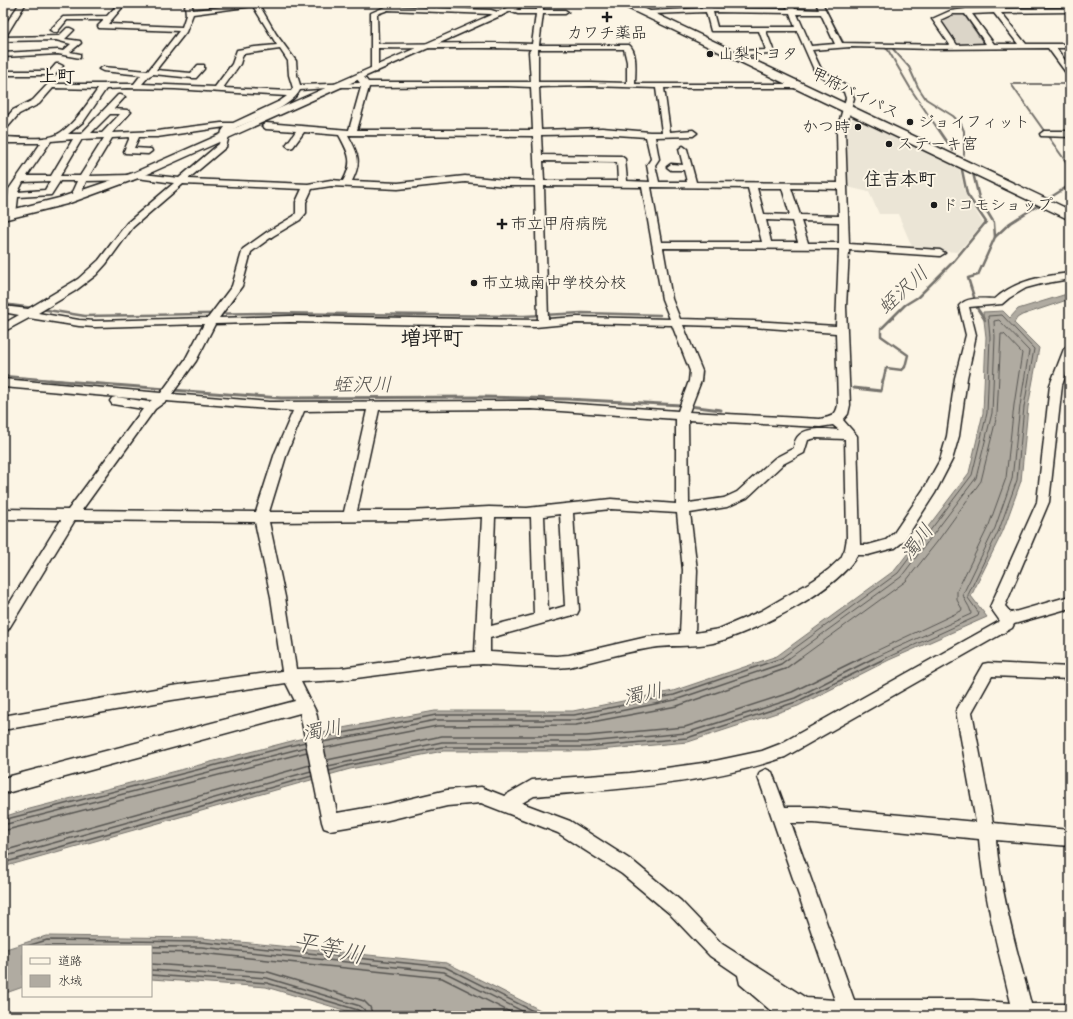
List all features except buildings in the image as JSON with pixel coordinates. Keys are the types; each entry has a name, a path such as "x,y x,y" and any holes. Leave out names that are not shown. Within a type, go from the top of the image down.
{"highway":[{"name":"甲府バイパス","path":"625,3 800,86 847,106"},
{"name":"甲府バイパス","path":"634,3 1039,198 1070,210"},
{"name":"甲府バイパス","path":"1039,198 1070,216"}],"main road":[{"path":"7,215 63,201 133,176 340,85 363,80 374,70 525,3"}],"street":[{"path":"3,34 23,3"},
{"path":"123,3 102,26 183,29"},
{"path":"136,86 146,74 151,72 174,44 190,17 188,3"},
{"path":"540,3 541,12 538,18 535,47 532,52 535,85 537,158 542,240 542,319"},
{"path":"665,3 667,11"},
{"path":"819,3 840,46"},
{"path":"998,3 1000,11 1024,47"},
{"path":"1043,3 1050,10"},
{"path":"189,13 255,4 292,61 295,91"},
{"path":"374,70 374,13 387,8 420,7 490,12 565,12"},
{"path":"652,12 708,7 791,7 824,12"},
{"path":"708,7 714,29 800,30"},
{"path":"41,390 168,392 300,407 374,405 532,405 684,409 758,420 820,423 836,420 842,414 844,405 841,307 844,219 841,130 850,98 847,91 818,70 791,7"},
{"path":"955,47 936,19 951,9 966,11 1070,10"},
{"path":"966,11 992,47"},
{"path":"54,30 65,18 109,18"},
{"path":"740,54 770,52 762,29"},
{"path":"3,39 61,38 70,30"},
{"path":"61,38 60,41 77,42 65,53"},
{"path":"374,46 425,47 490,45 535,47 626,47 630,49 631,86"},
{"path":"808,48 840,46 1070,46"},
{"path":"1050,46 1070,72"},
{"path":"218,89 236,64 240,52 282,47"},
{"path":"3,55 65,53 77,56"},
{"path":"3,73 52,73 60,66"},
{"path":"103,69 193,76 201,67"},
{"path":"42,82 49,73"},
{"path":"352,134 363,80 535,85 590,84 631,86 800,86"},
{"path":"3,127 16,112 36,102 51,86 136,86 218,89 245,92 295,91 340,85"},
{"path":"660,86 666,134"},
{"path":"59,137 81,119 104,87"},
{"path":"3,329 65,294 92,273 101,265 130,225 223,145 226,131 234,125 283,103 295,91"},
{"path":"3,191 13,193 48,193 55,178 81,136 121,98"},
{"path":"77,192 83,178 107,135 127,112 108,111"},
{"path":"3,140 157,134 221,125 234,125"},
{"path":"266,126 352,134 602,132 650,135 693,133"},
{"path":"290,145 301,130"},
{"path":"342,133 355,158 353,170 346,184"},
{"path":"136,134 128,151 148,151"},
{"path":"1044,134 1070,134"},
{"path":"650,135 655,159 651,165 650,185 667,299 696,371 695,382 684,409 683,509 690,570 687,639"},
{"path":"7,215 13,193 20,179 48,139"},
{"path":"683,149 692,185"},
{"path":"537,158 621,159 623,184"},
{"path":"671,167 688,168"},
{"path":"20,179 133,176 182,181 308,187 322,184 398,186 465,180 650,185 843,186"},
{"path":"752,186 767,244"},
{"path":"786,186 804,245"},
{"path":"3,626 71,515 150,406 168,392 190,362 214,316 237,286 246,251 270,234 297,218 301,213 301,202 308,187"},
{"path":"760,217 844,219"},
{"path":"658,245 767,244 844,246 894,248 940,253"},
{"path":"853,550 868,550 890,544 899,537 930,490 946,460 953,436 961,378 972,334 964,306 968,303 998,302 1009,291 1031,284 1070,276"},
{"path":"3,309 79,323 95,324 214,316 290,319 542,319 753,324 842,330"},
{"path":"1008,620 997,607 1043,502 1056,385 1070,350"},
{"path":"3,385 150,406"},
{"path":"350,516 374,405"},
{"path":"300,407 281,453 261,517 278,597 290,676 306,708 330,822 388,812 447,798 481,795 564,827 628,868 675,907 716,950 791,1016"},
{"path":"3,723 172,693 290,676 341,674 410,664 482,658 556,662 569,661 648,643 718,636 738,628 777,608 831,576 843,565 853,550 852,436 836,420"},
{"path":"3,514 261,517 408,516 489,512 537,512 611,504 683,509 727,502 742,495 779,462 800,450 801,440 806,436 814,434 852,436"},
{"path":"482,634 572,610 566,509"},
{"path":"482,658 489,512"},
{"path":"537,512 541,619"},
{"path":"505,804 532,788 630,781 710,770 762,758 785,750 1007,624 1008,620 1070,602"},
{"path":"1024,1015 1004,936 989,860 987,832 982,816 964,711 988,669 1070,673"},
{"path":"3,786 306,708"},
{"path":"766,777 848,1010"},
{"path":"780,815 814,815 987,832 1070,838"},
{"path":"716,950 803,1007 848,1010 973,1010 1024,1015 1070,1014"}],"shaded area":[{"path":"956,12 964,14 985,45 957,45 940,19"},
{"path":"854,118 867,121 959,166 965,194 983,223 958,252 913,249 898,214 879,214 869,192 843,186 841,130"}],"water":[{"name":"濁川","path":"1070,293 1070,299 1022,315 1017,318 1014,323 1039,348 1028,407 1021,481 1003,531 971,596 987,617 889,660 798,706 688,742 587,751 443,751 350,769 3,867 3,817 22,811 342,728 435,711 573,711 673,691 777,656 895,570 969,473 983,413 986,337 983,312 1003,311 1010,318 1018,309"},
{"path":"46,936 201,938 447,963 552,1016 364,1016 266,987 152,979 152,945 22,945 22,987 3,994 3,950"}],"waterway":[{"name":"蛭沢川","path":"822,3 844,44"},
{"path":"964,14 986,46"},
{"name":"蛭沢川","path":"885,48 888,50 912,91 953,151"},
{"path":"893,49 909,67 918,87 926,99 953,116 961,124 964,131 964,155"},
{"path":"1069,166 1011,84 1070,84"},
{"name":"蛭沢川","path":"883,381 886,368 902,370 905,367 908,355 881,336 881,329 905,305 918,297 953,262 986,222 967,194 962,170"},
{"path":"973,173 979,198 994,223 995,237"},
{"path":"995,237 1010,223 1070,185"},
{"path":"974,297 968,278 978,275 995,237"},
{"path":"3,304 33,308"},
{"path":"977,308 985,320"},
{"path":"41,309 85,316 263,313 524,316 582,313 660,315"},
{"name":"蛭沢川","path":"3,376 63,381"},
{"name":"蛭沢川","path":"50,380 166,389"},
{"name":"蛭沢川","path":"854,388 881,391 883,380"},
{"name":"蛭沢川","path":"172,390 281,398 484,397 567,399 681,405 721,410"}],"place":[{"name":"カワチ薬品","path":"607,17"},
{"name":"山梨トヨタ","path":"710,54"},
{"name":"ジョイフィット","path":"910,122"},
{"name":"かつ時","path":"858,127"},
{"name":"ステーキ宮","path":"889,144"},
{"name":"ドコモショップ","path":"934,205"},
{"name":"市立甲府病院","path":"502,224"},
{"name":"市立城南中学校分校","path":"474,283"}],"district":[{"name":"上町","path":"57,76"},
{"name":"住吉本町","path":"900,179"},
{"name":"増坪町","path":"432,338"}],"water label":[{"name":"平等川","path":"329,948"}]}
